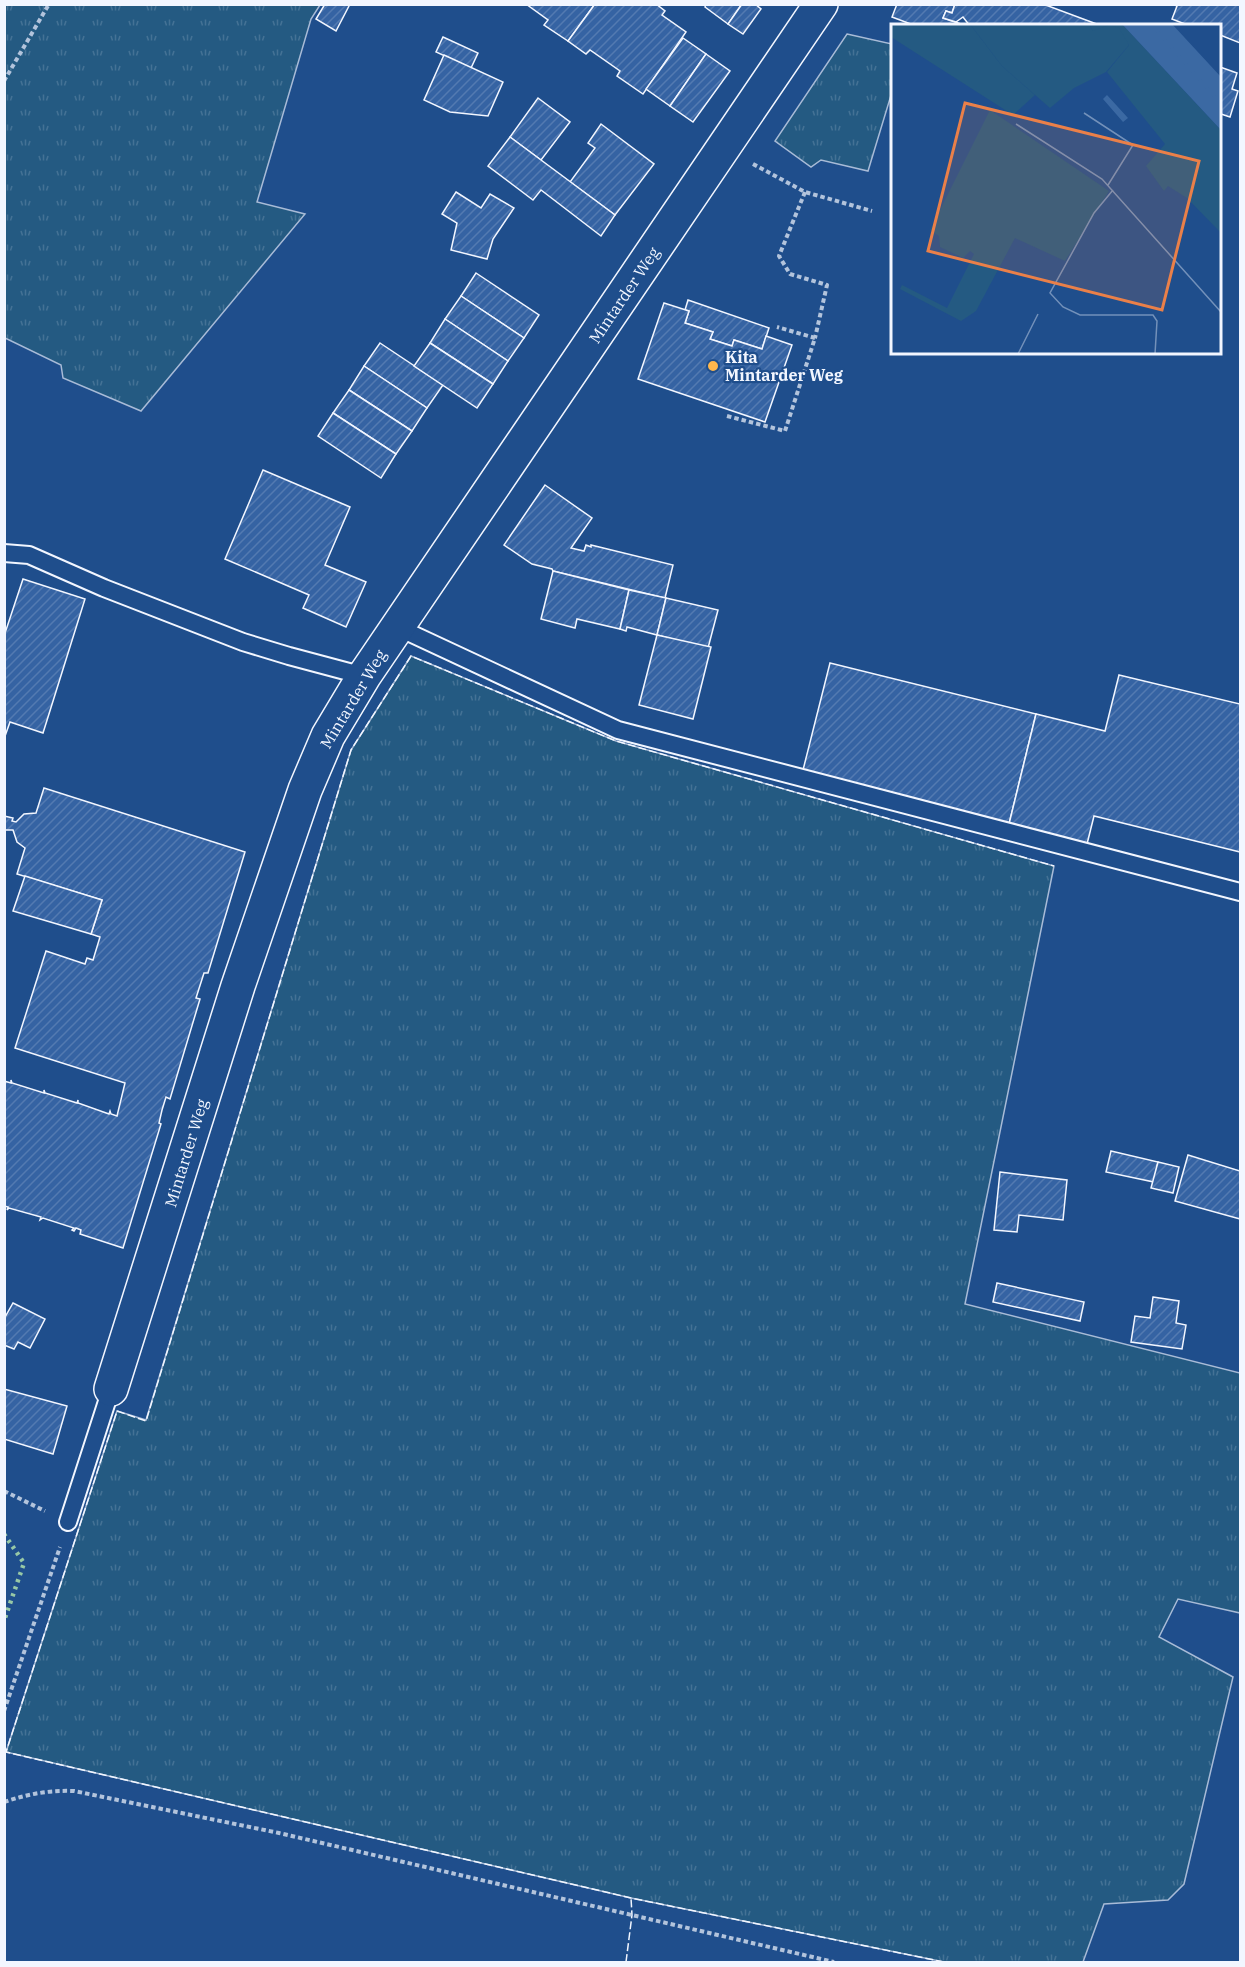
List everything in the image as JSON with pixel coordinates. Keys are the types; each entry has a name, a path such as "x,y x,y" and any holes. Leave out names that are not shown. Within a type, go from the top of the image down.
{"street":[{"name":"Mintarder Weg","path":"111,1389 238,986 305,790 328,736 397,627 821,4"}],"lane":[{"path":"4,553 28,555 104,588 243,642 364,676"},
{"path":"397,627 618,730 1240,892"},
{"name":"Mintarder Weg","path":"68,1522 111,1389"}],"path":[{"path":"4,81 49,4"},
{"path":"724,147 805,192 872,212"},
{"path":"727,416 785,430 815,338 827,285 790,274 779,256 805,192"},
{"path":"777,327 815,338"},
{"path":"4,1491 68,1522 4,1711"},
{"path":"4,1802 49,1790 74,1791 279,1833 834,1962"}],"green space":[{"path":"4,5 320,5 311,19 257,202 305,214 141,411 63,378 61,365 5,338"},
{"path":"847,34 891,44 891,95 868,171 821,160 811,167 775,141"},
{"path":"411,656 616,741 1054,866 965,1304 1240,1373 1240,1613 1178,1599 1159,1637 1233,1677 1184,1884 1168,1900 1104,1904 1083,1962 944,1962 631,1898 6,1752 117,1411 146,1420 351,750"}],"building":[{"path":"325,4 350,4 336,31 316,19"},
{"path":"526,4 595,4 568,41 544,25 548,20"},
{"path":"595,4 656,4 665,11 662,15 686,32 643,94 617,76 620,71 590,50 586,54 568,41"},
{"path":"706,4 742,4 728,24 705,7"},
{"path":"742,4 755,4 761,9 743,34 728,24"},
{"path":"897,4 955,4 952,13 946,11 943,18 961,24 911,24 892,17"},
{"path":"955,4 1043,4 1097,24 968,24 963,17 956,22 943,18 946,11 952,13"},
{"path":"1173,4 1240,4 1240,43 1221,35 1221,24 1185,24 1172,19 1177,6"},
{"path":"443,37 478,53 471,68 436,52"},
{"path":"683,38 706,54 670,106 646,89"},
{"path":"706,54 730,71 693,122 670,106"},
{"path":"444,55 503,82 488,116 450,112 424,100"},
{"path":"1221,67 1237,73 1232,89 1238,91 1230,117 1221,114"},
{"path":"538,98 570,122 541,160 510,137"},
{"path":"601,124 654,164 615,215 570,182 595,148 588,143"},
{"path":"510,137 615,215 601,236 541,190 533,200 488,166"},
{"path":"456,192 481,208 490,194 514,208 493,239 487,259 451,250 457,223 442,214"},
{"path":"476,273 539,315 524,338 461,296"},
{"path":"461,296 524,338 508,361 445,319"},
{"path":"688,300 769,328 762,349 734,340 732,346 710,339 713,332 685,323 689,311 685,310"},
{"name":"Kita Mintarder Weg","path":"664,303 689,311 685,323 713,332 710,339 732,346 734,340 762,349 766,336 792,345 765,422 638,379"},
{"path":"445,319 508,361 493,384 430,343"},
{"path":"380,343 443,385 427,408 364,366"},
{"path":"430,343 493,384 477,408 414,366"},
{"path":"364,366 427,408 412,431 349,390"},
{"path":"349,390 412,431 396,454 333,413"},
{"path":"333,413 396,454 381,478 318,436"},
{"path":"263,470 350,507 325,565 366,582 346,627 303,608 309,595 225,559"},
{"path":"545,485 592,518 571,548 584,551 586,545 591,547 591,545 673,565 665,598 553,571 532,564 504,545"},
{"path":"553,571 629,590 620,629 577,619 575,628 541,619"},
{"path":"23,579 85,599 43,733 10,722 4,739 4,636"},
{"path":"629,590 666,598 657,635 627,627 626,631 620,629"},
{"path":"666,598 718,610 708,648 657,635"},
{"path":"657,635 711,647 693,719 639,705"},
{"path":"830,663 1036,714 1009,824 802,774"},
{"path":"1119,675 1240,704 1240,852 1094,816 1087,844 1009,824 1036,714 1105,731"},
{"path":"44,788 245,852 208,973 204,973 196,998 200,999 170,1099 166,1097 159,1123 161,1124 123,1248 80,1234 81,1230 76,1228 74,1231 72,1230 74,1228 43,1218 40,1220 41,1217 9,1208 7,1210 8,1207 4,1206 4,1081 11,1083 11,1080 12,1083 44,1093 44,1090 45,1093 77,1103 78,1100 78,1103 109,1114 110,1111 111,1114 117,1116 125,1083 15,1048 46,951 85,964 87,958 93,960 100,937 91,934 102,900 17,874 25,848 17,842 13,830 4,830 4,816 13,818 12,821 16,822 24,814 36,813"},
{"path":"25,876 102,900 91,934 13,911"},
{"path":"1111,1151 1158,1162 1154,1182 1106,1172"},
{"path":"1188,1155 1240,1171 1240,1219 1175,1201"},
{"path":"1158,1162 1179,1167 1173,1193 1151,1188"},
{"path":"1000,1172 1067,1180 1063,1220 1019,1215 1017,1232 994,1230"},
{"path":"997,1283 1084,1302 1080,1321 993,1302"},
{"path":"1153,1297 1179,1301 1176,1323 1186,1325 1182,1349 1131,1342 1135,1316 1150,1318"},
{"path":"13,1303 45,1319 30,1348 18,1342 14,1349 4,1345 4,1319"},
{"path":"4,1389 67,1406 53,1454 4,1439"}],"hedge":[{"path":"4,1534 24,1563 4,1621"}],"fence":[{"path":"944,1962 631,1898 6,1752 117,1411 146,1421 351,750 411,656 616,741 1054,866"},
{"path":"626,1962 632,1915 631,1898"}],"place":[{"name":"Kita Mintarder Weg","path":"713,366"}]}
